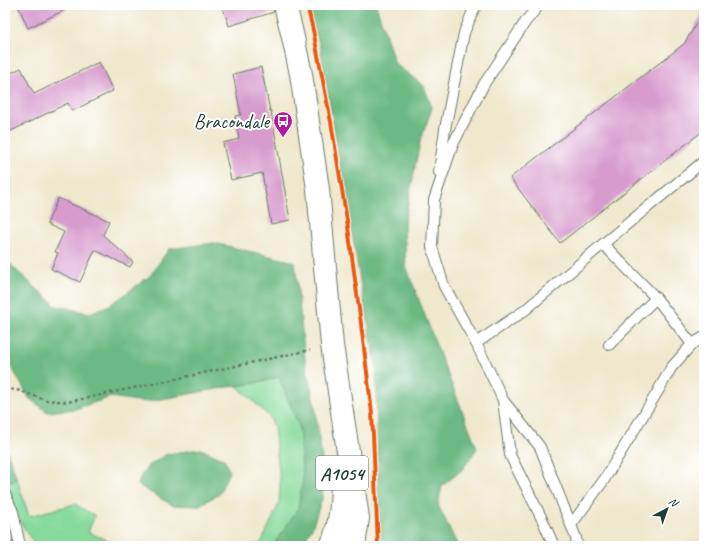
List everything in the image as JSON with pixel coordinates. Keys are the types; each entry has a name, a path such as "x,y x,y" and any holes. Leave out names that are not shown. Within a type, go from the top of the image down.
{"main road":[{"name":"A1054","path":"285,5 300,74 318,189 332,345 358,518 354,546"},
{"name":"A1054","path":"331,546 336,536 342,500 342,410"}],"lane":[{"path":"477,5 464,33 445,129 434,200 432,247 444,286 476,343 503,400 540,447 576,538 577,546"},
{"path":"434,200 453,144 484,84 526,21 539,5"},
{"path":"476,343 524,311 704,161"},
{"path":"603,244 656,298 692,344"},
{"path":"609,345 656,298"},
{"path":"571,525 604,480 671,368 692,344 704,337"},
{"path":"503,400 510,455 554,546"},
{"path":"5,494 13,512 20,546"},
{"path":"5,526 8,540"}],"path":[{"path":"5,388 21,391 45,400 68,402 332,345"}],"green space":[{"path":"307,5 376,5 395,64 424,86 432,108 420,142 404,224 406,266 477,448 463,469 442,486 438,505 458,546 381,546 378,489 376,365 320,46"},
{"path":"214,243 295,262 306,366 315,407 324,474 322,499 312,528 300,546 273,546 298,509 303,479 299,426 279,377 255,383 145,402 111,397 75,409 48,412 29,398 5,355 5,258 56,306 90,313 110,305 150,276 169,249"},
{"path":"279,377 299,426 303,479 298,509 273,546 252,546 261,543 279,504 280,482 274,427 269,416 236,385 255,383"},
{"path":"5,445 17,479 5,484"},
{"path":"201,449 225,460 229,472 219,494 198,506 172,505 138,485 141,476 148,466 167,454"},
{"path":"17,479 29,516 75,504 95,516 88,532 120,546 38,546 22,525 5,485"}],"building":[{"path":"18,5 75,5 28,28"},
{"path":"222,5 273,5 274,12 229,26"},
{"path":"704,11 704,130 560,243 510,178 684,44"},
{"path":"99,62 113,91 72,111 68,103 5,134 5,76 21,68 34,94"},
{"path":"261,67 271,111 290,220 271,224 262,173 231,180 223,143 239,139 235,116 241,115 233,74"},
{"path":"58,198 109,221 103,235 133,262 130,267 95,250 80,282 51,269 58,253 55,252 64,232 47,224"}],"cycle path":[{"path":"307,5 331,122 348,227 361,324 372,413 378,546"}],"place":[{"name":"Bracondale","path":"283,138"}]}
